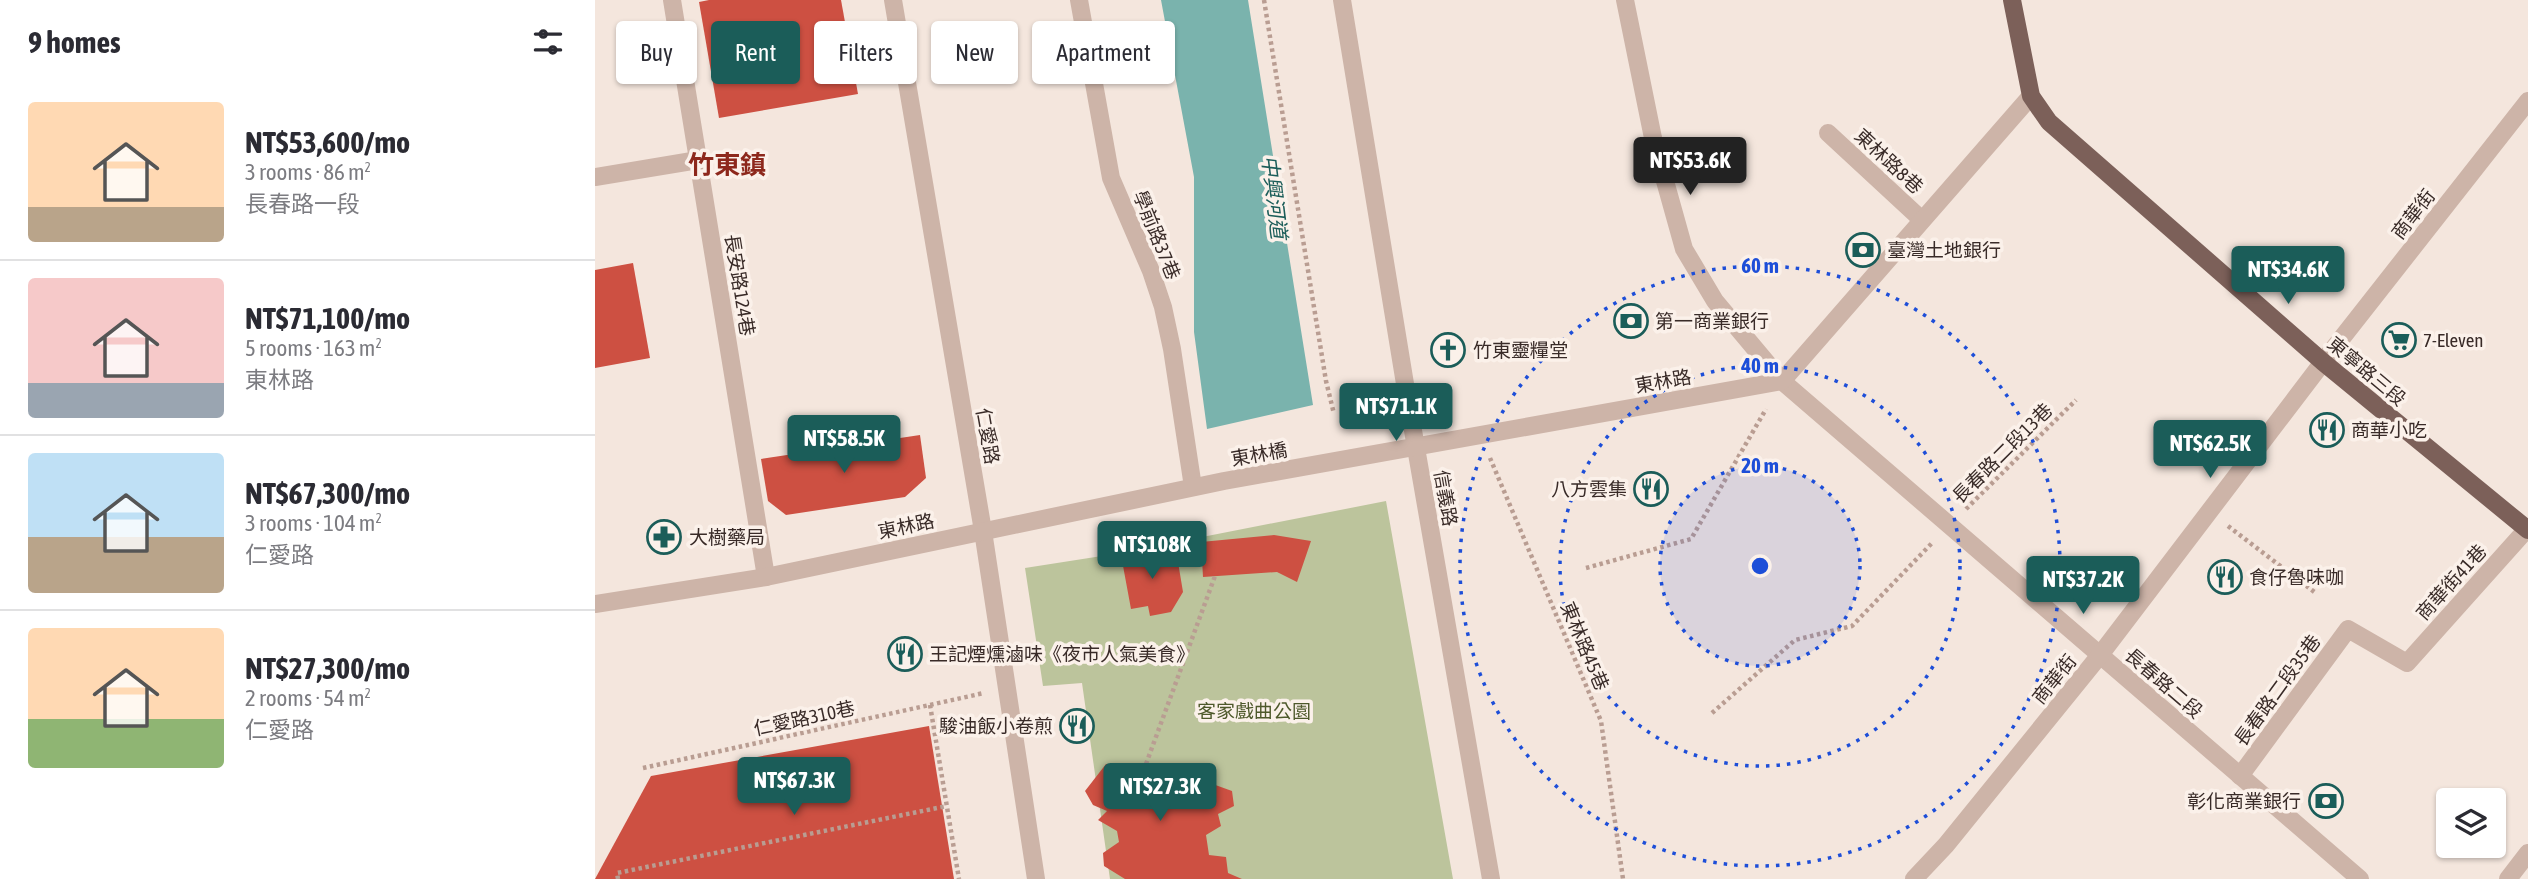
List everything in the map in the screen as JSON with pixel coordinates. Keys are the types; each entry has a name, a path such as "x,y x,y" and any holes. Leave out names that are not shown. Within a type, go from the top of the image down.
{"main road":[{"path":"2012,0 2031,96"},
{"name":"東寧路三段","path":"2031,96 2049,122 2323,362 2528,529"}],"street":[{"name":"長安路124巷","path":"672,0 766,576"},
{"name":"仁愛路","path":"893,0 983,531 1036,879"},
{"name":"學前路37巷","path":"1080,0 1111,177 1151,271 1165,317 1193,487"},
{"name":"信義路","path":"1342,0 1491,879"},
{"name":"長春路二段","path":"1625,0 1653,138 1684,249 1715,301 1782,381 2360,879"},
{"path":"1782,381 2031,96"},
{"name":"商華街","path":"1914,879 1946,845 2100,656 2323,362 2528,101"},
{"name":"東林路8巷","path":"1828,134 1922,220"},
{"path":"595,177 698,160"},
{"name":"東林路","path":"1343,460 1782,381"},
{"name":"東林橋","path":"1224,481 1343,460"},
{"name":"東林路","path":"595,604 766,576 1224,481"},
{"name":"商華街41巷","path":"2348,629 2407,663 2528,529"},
{"name":"長春路二段35巷","path":"2241,776 2348,629"},
{"path":"2508,879 2528,853"}],"path":[{"path":"1263,0 1326,381 1334,414"},
{"path":"1586,568 1691,539 1782,381"},
{"name":"長春路二段13巷","path":"1712,713 1795,640 1851,626 2076,400"},
{"name":"東林路45巷","path":"1480,435 1601,721 1623,879"},
{"path":"2210,512 2317,594"},
{"path":"1146,764 1215,576"},
{"name":"仁愛路310巷","path":"643,768 1007,688"},
{"path":"930,705 959,879"},
{"path":"618,879 617,873 947,806"}],"green space":[{"name":"客家戲曲公園","path":"1386,501 1453,879 1110,879 1082,683 1043,686 1025,568 1121,553"}],"water":[{"name":"中興河道","path":"1161,0 1248,0 1313,405 1207,429 1194,332 1194,177 1175,75 1175,21 1165,21"}],"building":[{"path":"841,0 845,21 814,21 814,84 856,84 858,94 719,118 713,84 800,84 800,21 711,21 711,72 699,2"},
{"path":"633,263 650,358 595,368 595,270"},
{"path":"920,435 926,478 905,497 786,515 768,501 761,459"},
{"path":"1274,535 1311,541 1297,582 1277,572 1203,577 1201,542"},
{"path":"1160,547 1163,559 1177,556 1183,592 1171,612 1150,616 1148,606 1131,609 1121,555"},
{"path":"929,726 954,879 595,879 651,776"},
{"path":"1106,764 1146,764 1150,773 1161,777 1171,769 1232,791 1234,806 1218,814 1221,826 1206,835 1209,855 1226,857 1228,873 1242,879 1125,879 1104,866 1103,853 1119,842 1117,831 1098,820 1107,811 1093,805 1085,791"}],"place":[{"name":"臺灣土地銀行","path":"1863,250"},
{"name":"第一商業銀行","path":"1631,321"},
{"name":"7-Eleven","path":"2399,340"},
{"name":"竹東靈糧堂","path":"1448,350"},
{"name":"商華小吃","path":"2327,430"},
{"name":"八方雲集","path":"1651,489"},
{"name":"大樹藥局","path":"664,537"},
{"name":"食仔魯味咖","path":"2225,577"},
{"name":"王記煙燻滷味《夜市人氣美食》","path":"905,654"},
{"name":"駿油飯小卷煎","path":"1077,726"},
{"name":"彰化商業銀行","path":"2326,801"}],"district":[{"name":"竹東鎮","path":"727,165"}]}
